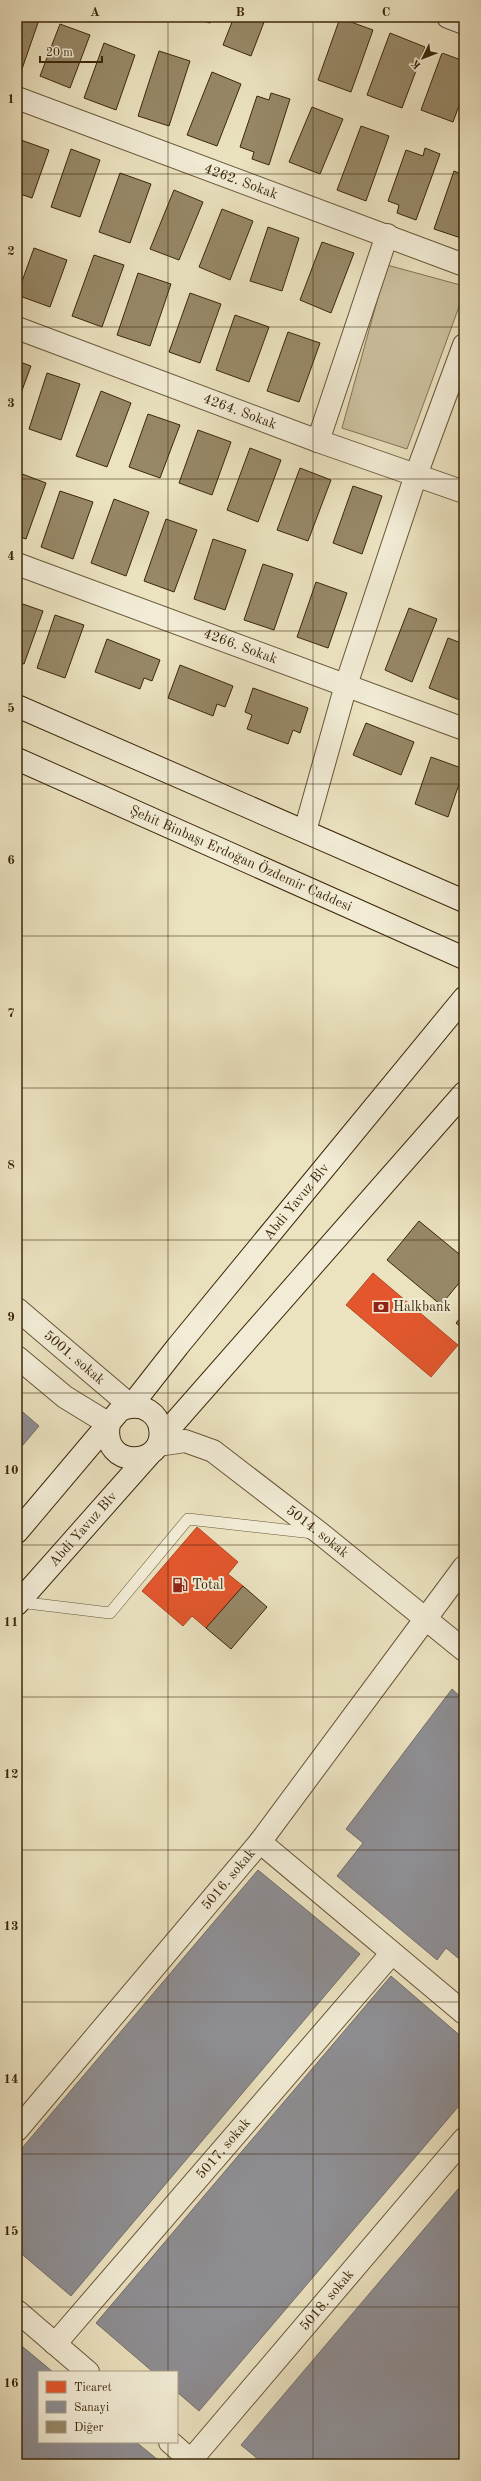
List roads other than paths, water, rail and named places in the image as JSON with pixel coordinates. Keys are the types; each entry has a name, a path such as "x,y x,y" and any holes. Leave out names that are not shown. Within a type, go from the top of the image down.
{"street":[{"path":"448,17 464,23"},
{"name":"4262. Sokak","path":"17,98 464,265"},
{"path":"318,441 387,235"},
{"name":"4264. Sokak","path":"17,328 318,441 464,492"},
{"path":"305,831 346,685 416,475 464,345"},
{"name":"4266. Sokak","path":"17,564 464,729"},
{"path":"17,706 464,901"},
{"name":"Şehit Binbaşı Erdoğan Özdemir Caddesi","path":"17,759 464,958"},
{"name":"Abdi Yavuz Blv","path":"17,1532 120,1410 131,1406 178,1346 464,998"},
{"name":"Abdi Yavuz Blv","path":"18,1603 464,1093"},
{"name":"5001. sokak","path":"17,1309 131,1406"},
{"path":"17,1357 65,1397 109,1424 109,1439 116,1451 122,1456 136,1459 156,1446 160,1424 151,1412 138,1406 131,1406"},
{"name":"5014. sokak","path":"156,1446 185,1442 213,1450 321,1534 464,1650"},
{"name":"5016. sokak","path":"17,2130 260,1842 464,1566"},
{"path":"260,1842 464,2013"},
{"name":"5017. sokak","path":"55,2344 392,1953"},
{"name":"5018. sokak","path":"193,2462 464,2139"},
{"path":"17,2312 87,2371"},
{"path":"171,2443 193,2462"}],"lane":[{"path":"18,1603 110,1613 188,1518 321,1534"}],"place":[{"name":"Halkbank","path":"381,1307"},
{"name":"Total","path":"180,1585"}]}
